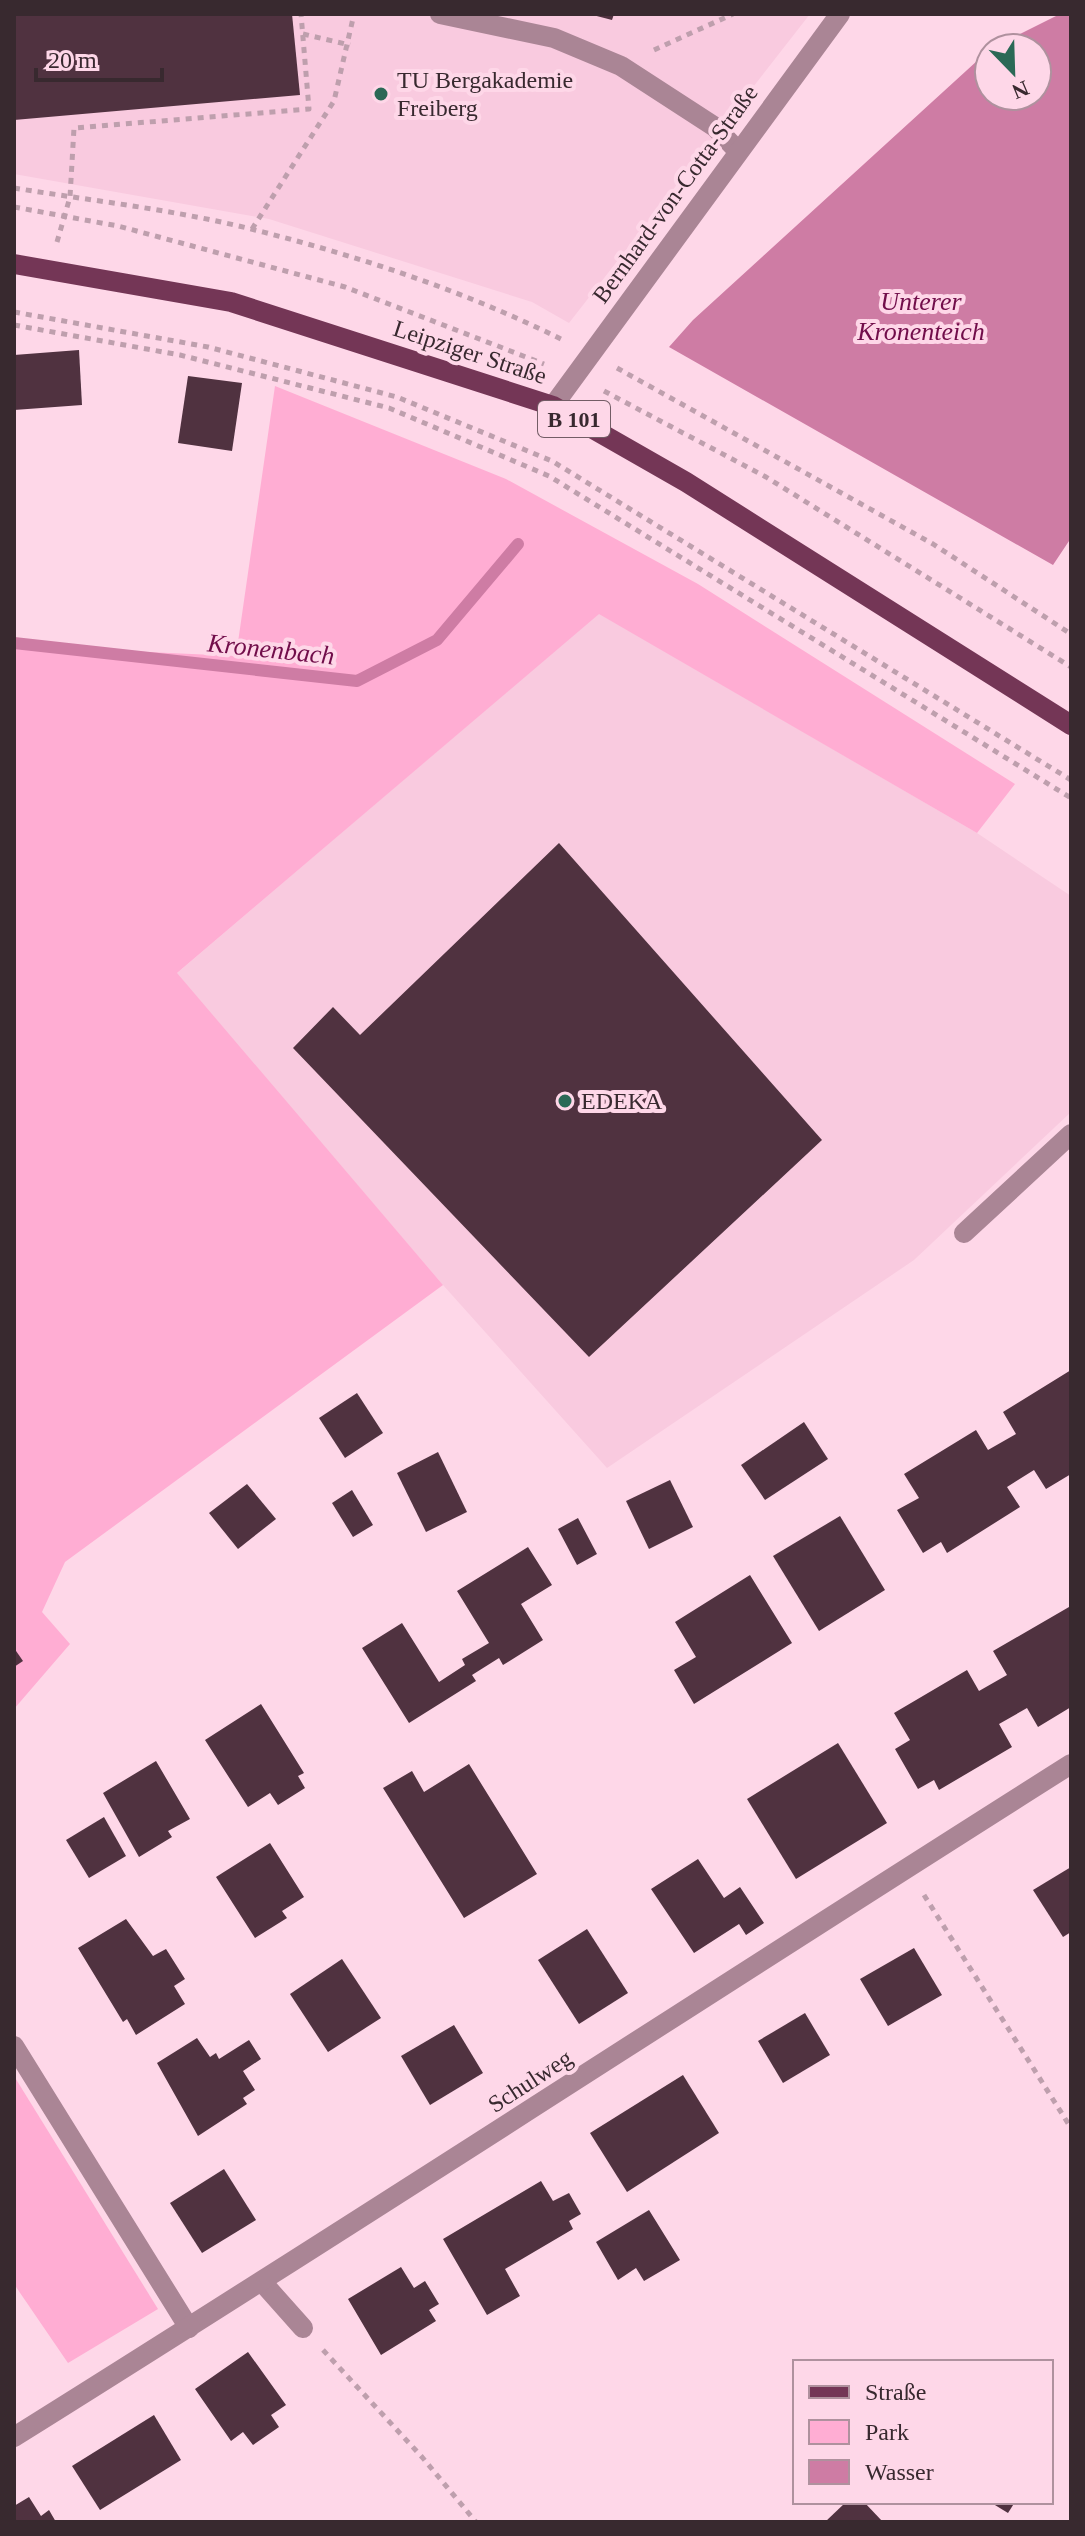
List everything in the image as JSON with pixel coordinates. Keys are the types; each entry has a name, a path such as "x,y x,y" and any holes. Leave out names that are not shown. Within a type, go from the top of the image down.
{"main road":[{"name":"Leipziger Straße","path":"14,264 231,302 553,406 686,482 1071,725"}],"street":[{"path":"440,14 554,38 621,66 715,127 737,150"},
{"name":"Bernhard-von-Cotta-Straße","path":"553,406 737,150 840,14"},
{"path":"964,1233 1071,1134"},
{"name":"Schulweg","path":"14,2437 263,2283 905,1867 1071,1764"},
{"path":"14,2046 189,2328"},
{"path":"263,2283 303,2328"}],"path":[{"path":"50,270 70,197 74,128 309,109 301,14"},
{"path":"252,229 334,101 350,45 354,14"},
{"path":"621,66 733,14"},
{"path":"303,34 350,45"},
{"path":"14,312 208,347 397,397 552,461 1071,780"},
{"path":"14,325 180,355 389,408 549,476 1071,798"},
{"path":"905,1867 1071,2128"},
{"path":"303,2328 422,2457 476,2522"}],"shaded area":[{"name":"TU Bergakademie Freiberg","path":"14,14 810,14 569,323 532,302 269,219 14,174"},
{"path":"599,613 977,833 1071,896 1071,1112 914,1260 607,1468 443,1285 176,974"}],"green space":[{"path":"275,386 506,479 698,584 1015,784 977,833 599,614 177,973 443,1285 65,1562 42,1612 70,1644 14,1709 14,646 236,656"},
{"path":"14,2076 158,2309 68,2363 14,2284"}],"water":[{"name":"Unterer Kronenteich","path":"1060,14 1071,14 1071,538 1053,565 669,347 693,320 973,65 973,112 1053,112 1053,32 1024,32"}],"building":[{"path":"14,14 292,14 300,95 14,120"},
{"path":"589,14 614,14 612,20"},
{"path":"79,350 82,405 14,410 14,355"},
{"path":"188,376 242,383 232,451 178,443"},
{"name":"EDEKA","path":"559,843 822,1140 589,1357 293,1048 333,1007 360,1035"},
{"path":"1071,1370 1071,1474 1046,1489 1034,1470 1007,1487 1020,1507 947,1553 941,1542 923,1553 897,1510 919,1498 904,1474 976,1430 988,1450 1016,1434 1003,1412"},
{"path":"357,1393 383,1433 345,1458 319,1418"},
{"path":"804,1422 828,1459 765,1500 741,1465"},
{"path":"438,1452 467,1512 426,1532 397,1473"},
{"path":"670,1480 693,1527 649,1549 626,1501"},
{"path":"247,1484 276,1519 238,1549 209,1513"},
{"path":"352,1490 373,1525 353,1537 332,1503"},
{"path":"840,1516 885,1590 819,1631 773,1556"},
{"path":"578,1518 597,1554 577,1565 558,1529"},
{"path":"528,1547 552,1585 521,1604 543,1640 503,1665 499,1658 472,1675 476,1681 409,1723 362,1648 402,1623 439,1682 465,1665 462,1659 489,1643 457,1591"},
{"path":"750,1575 792,1643 694,1704 674,1670 696,1657 675,1622"},
{"path":"1069,1607 1071,1707 1038,1727 1027,1708 999,1724 1012,1747 939,1790 934,1780 918,1789 895,1749 910,1740 894,1713 967,1670 979,1691 1007,1675 993,1651"},
{"path":"14,1648 23,1661 14,1667"},
{"path":"261,1704 304,1773 298,1776 305,1788 278,1805 270,1793 248,1807 205,1740"},
{"path":"838,1743 887,1823 796,1879 747,1799"},
{"path":"156,1761 190,1819 168,1831 172,1837 139,1857 103,1793"},
{"path":"469,1764 537,1874 464,1918 383,1788 412,1771 424,1792"},
{"path":"104,1817 126,1856 89,1878 66,1840"},
{"path":"270,1843 304,1897 282,1911 287,1918 255,1938 216,1877"},
{"path":"698,1859 724,1898 740,1887 764,1923 746,1935 739,1924 694,1953 651,1889"},
{"path":"1071,1867 1071,1932 1063,1937 1033,1890"},
{"path":"126,1919 153,1956 166,1949 185,1979 174,1986 185,2004 136,2035 127,2019 123,2022 78,1948"},
{"path":"587,1929 628,1993 579,2024 538,1960"},
{"path":"914,1948 942,1995 888,2026 860,1979"},
{"path":"342,1959 381,2018 328,2052 290,1994"},
{"path":"805,2013 830,2055 783,2083 758,2041"},
{"path":"454,2025 483,2073 430,2105 401,2056"},
{"path":"197,2038 210,2057 216,2053 219,2059 249,2040 261,2059 243,2071 255,2090 243,2098 247,2104 198,2136 157,2063"},
{"path":"683,2075 719,2133 627,2192 590,2133"},
{"path":"224,2169 256,2220 202,2253 170,2203"},
{"path":"541,2181 553,2201 569,2193 581,2214 569,2221 573,2229 505,2269 520,2296 487,2315 443,2239"},
{"path":"649,2210 680,2260 644,2281 636,2268 618,2280 596,2242"},
{"path":"401,2267 414,2288 425,2281 439,2304 429,2310 436,2321 381,2355 348,2299"},
{"path":"248,2352 286,2405 271,2415 279,2427 253,2445 243,2432 231,2441 195,2389"},
{"path":"154,2415 181,2460 100,2510 72,2466"},
{"path":"29,2497 41,2516 49,2510 56,2522 14,2522 14,2506"},
{"path":"844,2504 866,2504 883,2522 825,2522"},
{"path":"993,2504 1014,2504 1008,2513"}],"waterway":[{"name":"Kronenbach","path":"14,643 357,681 437,640 518,544"}],"place":[{"name":"TU Bergakademie Freiberg","path":"381,94"},
{"name":"EDEKA","path":"565,1101"}]}
